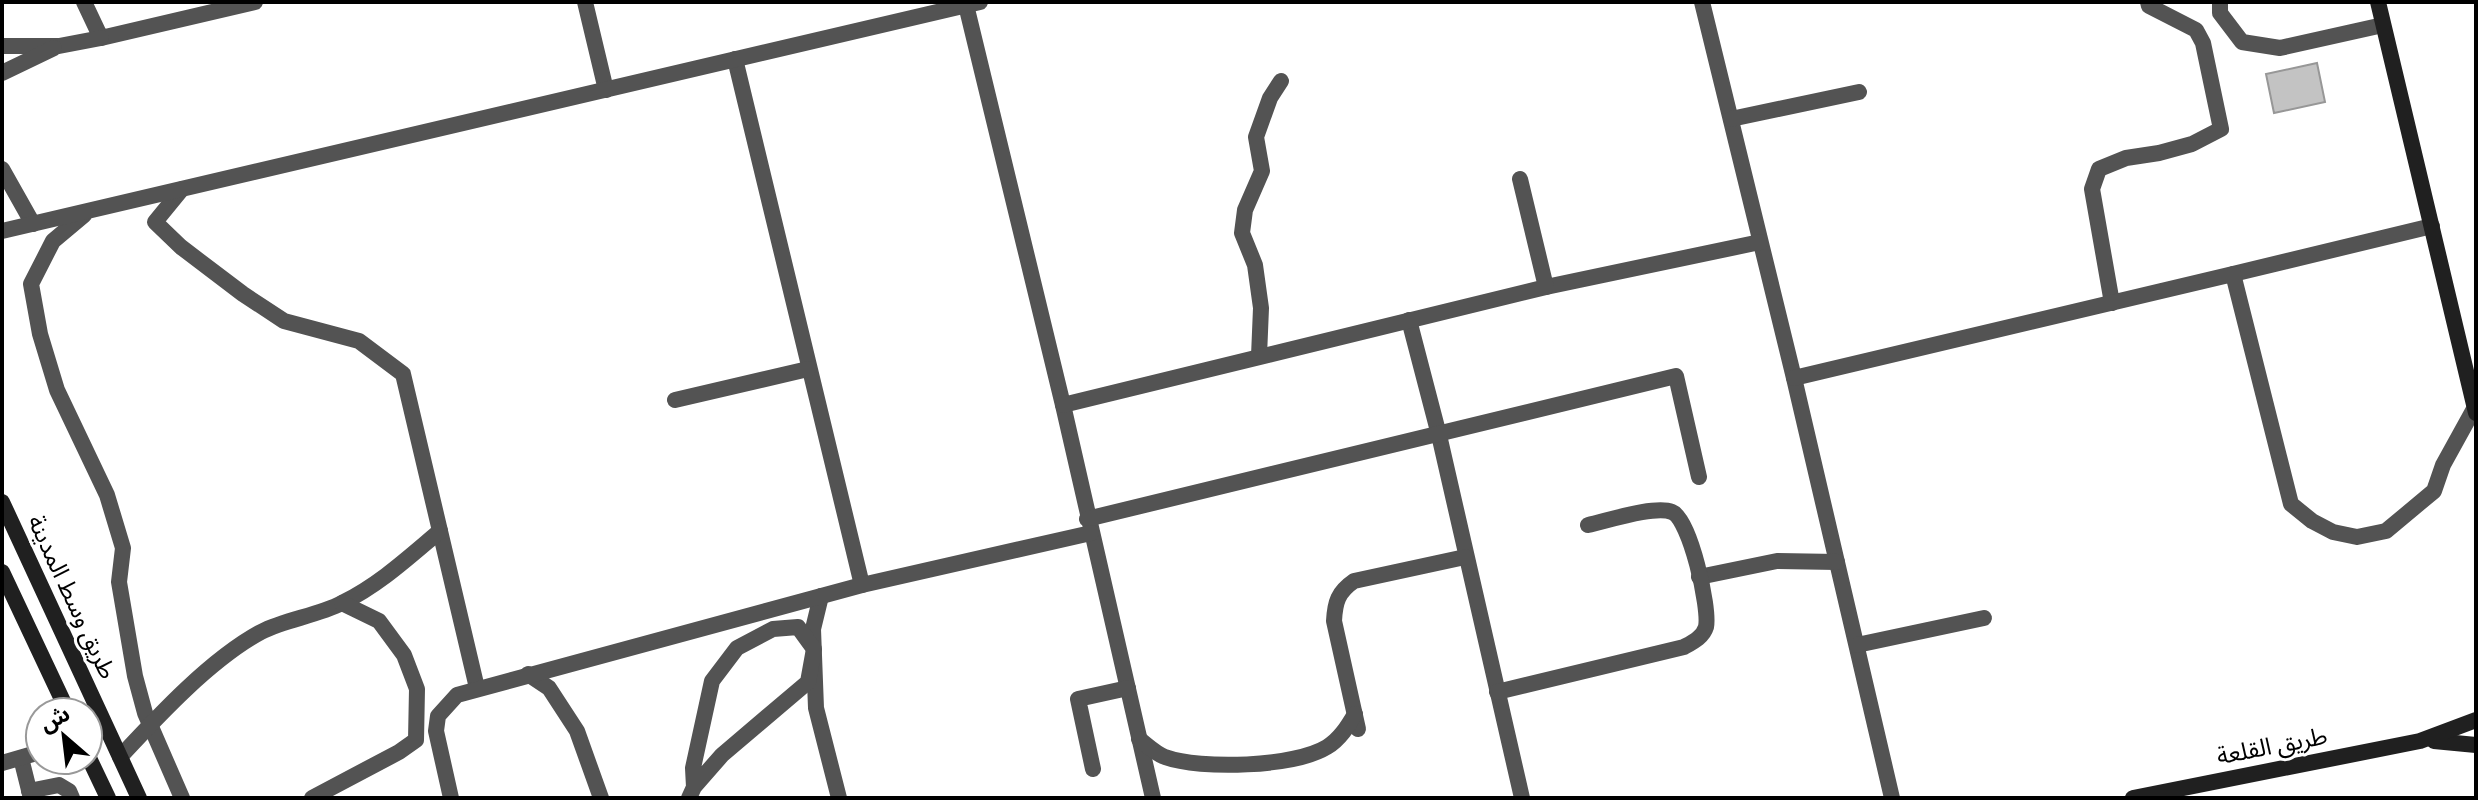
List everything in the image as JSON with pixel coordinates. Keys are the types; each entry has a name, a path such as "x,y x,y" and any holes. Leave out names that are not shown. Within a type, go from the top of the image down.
{"street":[{"path":"84,2 101,38"},
{"path":"2,46 59,46 255,2"},
{"path":"585,2 606,90"},
{"path":"1702,2 1892,798"},
{"path":"2112,303 2092,189 2099,169 2126,158 2192,144 2221,129 2203,43 2196,30 2149,6 2148,2"},
{"path":"2220,2 2220,13 2242,42 2280,48 2383,25"},
{"path":"2233,274 2291,504 2312,521 2333,532 2357,537 2386,531 2434,491 2443,465 2475,410 2378,2"},
{"path":"2,231 973,4 1153,798"},
{"path":"2,73 59,46"},
{"path":"735,59 862,585"},
{"path":"1259,356 1261,308 1255,265 1242,233 1245,210 1262,171 1256,137 1270,98 1281,81"},
{"path":"1731,119 1859,92"},
{"path":"2,169 33,224"},
{"path":"1520,179 1546,287"},
{"path":"182,189 155,222 181,247 284,321 359,341 403,374 477,688"},
{"path":"89,211 53,241 31,284 40,334 57,390 107,495 123,548 119,582 135,676 150,725 182,798"},
{"path":"1794,378 2432,226"},
{"path":"1063,405 1546,287 1760,242"},
{"path":"1409,320 1439,435 1522,798"},
{"path":"675,400 808,369"},
{"path":"451,798 436,731 438,716 457,695 862,585 1439,435 1676,376 1699,477"},
{"name":"طريق وسط المدينة","path":"2,502 139,798"},
{"path":"1497,692 1684,647 1699,638 1706,628 1699,577 1683,520 1672,511 1653,511 1588,525"},
{"path":"120,757 217,663 262,632 342,603 392,572 440,531"},
{"path":"1139,739 1163,757 1260,765 1301,758 1328,746 1357,722 1334,621 1335,605 1341,590 1354,581 1465,557"},
{"path":"1699,577 1777,561 1837,562"},
{"path":"2,572 60,696"},
{"path":"821,596 813,629 816,708 839,798"},
{"path":"312,798 416,740 417,689 404,655 379,621 342,603"},
{"path":"1857,645 1984,618"},
{"path":"798,627 814,649 808,682 722,755 692,792 693,768 712,681 737,648 773,629 798,627"},
{"path":"528,674 549,688 577,731 601,798"},
{"path":"1093,769 1078,699 1128,688"},
{"name":"طريق القلعة","path":"2133,798 2420,741 2476,720"},
{"name":"طريق القلعة","path":"2420,741 2476,745"},
{"path":"2,763 24,757"},
{"path":"21,758 30,795 59,785 69,791 72,798"},
{"path":"98,776 108,798"}],"building":[{"path":"2317,63 2325,102 2274,113 2266,74"}]}
